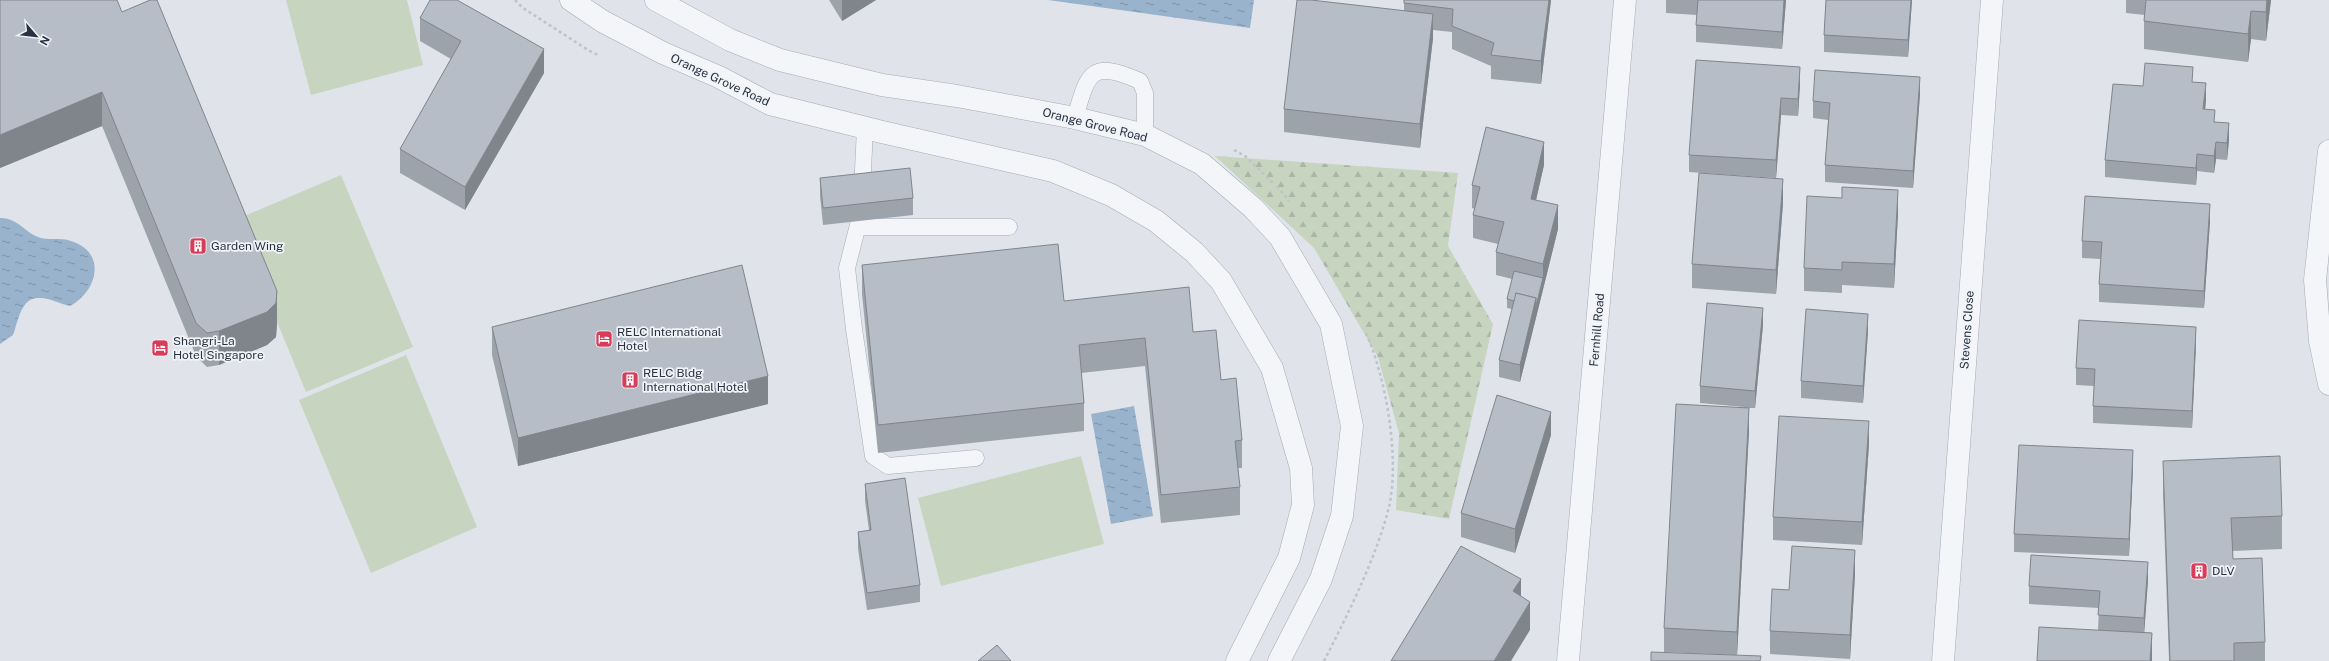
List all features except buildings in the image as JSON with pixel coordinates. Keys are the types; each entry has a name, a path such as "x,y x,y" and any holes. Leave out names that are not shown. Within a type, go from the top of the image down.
{"street":[{"name":"Orange Grove Road","path":"571,0 602,21 663,53 719,77 770,104 865,128 1053,171 1110,195 1156,221 1194,252 1221,281 1272,368 1301,468 1303,505 1289,558 1237,661"},
{"name":"Orange Grove Road","path":"656,0 730,40 780,60 882,85 957,96 1075,118 1146,135 1202,164 1253,208 1280,237 1331,324 1352,426 1342,516 1321,579 1279,661"},
{"name":"Fernhill Road","path":"1568,661 1625,0"},
{"name":"Stevens Close","path":"1943,661 1992,0"},
{"path":"2329,151 2315,280 2320,341 2329,384"}],"lane":[{"path":"1075,118 1085,84 1090,75 1103,70 1120,72 1140,81 1145,93 1146,135"},
{"path":"862,191 865,128"},
{"path":"976,458 888,466 873,456 854,329 847,268 859,224 1009,227"}],"green space":[{"path":"286,0 407,0 423,65 311,95"},
{"path":"1215,156 1458,173 1448,246 1493,324 1449,519 1396,510 1399,433 1378,357 1314,248"},
{"path":"341,175 413,347 306,392 235,220"},
{"path":"406,355 477,527 371,573 299,400"},
{"path":"1081,456 1104,544 941,586 918,498"}],"water":[{"path":"1048,0 1254,0 1250,28"},
{"path":"0,218 16,222 38,237 46,239 63,239 82,246 90,254 94,262 94,272 92,282 87,291 80,299 70,306 44,298 34,298 28,301 21,311 13,335 0,344"},
{"path":"1134,406 1153,516 1111,524 1091,414"}],"place":[{"name":"Garden Wing","path":"198,246"},
{"name":"RELC International Hotel","path":"604,339"},
{"name":"Shangri-La Hotel Singapore","path":"160,348"},
{"name":"RELC Bldg International Hotel","path":"630,380"},
{"name":"DLV","path":"2199,571"}]}
